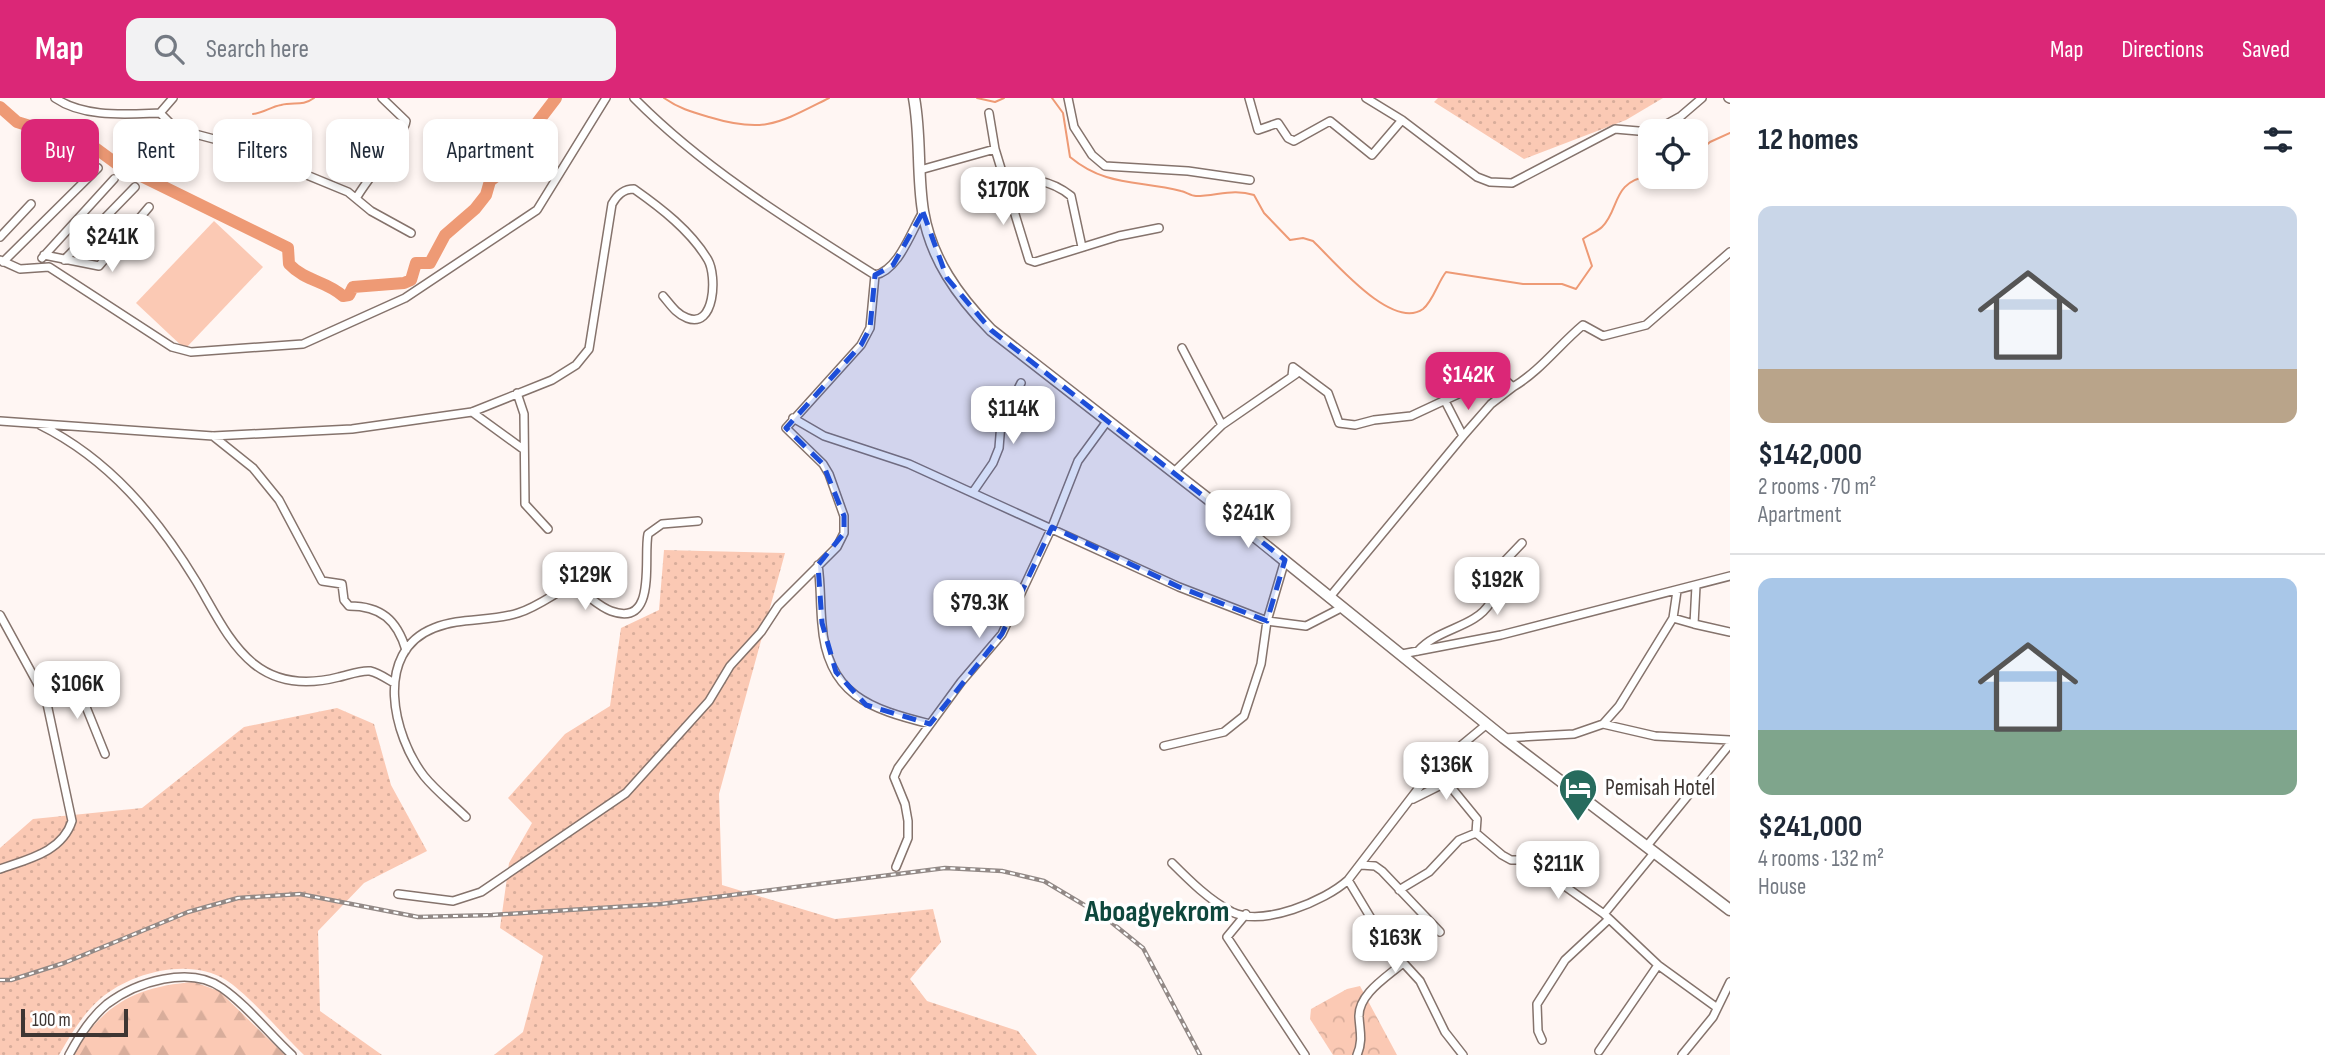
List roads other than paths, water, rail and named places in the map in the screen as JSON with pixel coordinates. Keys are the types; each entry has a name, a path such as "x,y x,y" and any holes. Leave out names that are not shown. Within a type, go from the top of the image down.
{"street":[{"path":"55,98 73,108 88,111 160,113 176,129 229,143 357,197 371,211 411,233"},
{"path":"160,113 173,98"},
{"path":"357,197 380,159 405,131 406,121 382,98"},
{"path":"83,182 2,261 20,269 49,267 172,347 191,352 303,344 405,298 537,210 606,98"},
{"path":"634,98 667,131 782,216 876,275 885,273 893,265 923,212"},
{"path":"914,98 923,212 933,248 947,278 968,306 1024,357 1285,560 1340,608 1402,654 1504,738 1730,910"},
{"path":"1068,98 1074,127 1092,155 1105,166 1188,171 1251,180"},
{"path":"1249,98 1258,130 1278,123 1288,138 1294,141 1330,121 1372,155 1402,120"},
{"path":"1366,98 1402,120 1477,177 1502,184 1512,183 1615,129 1638,131"},
{"path":"1676,119 1702,98"},
{"path":"989,113 1003,180 1029,260 1035,262 1159,228"},
{"path":"920,170 995,149"},
{"path":"1003,180 1035,178 1071,197 1082,247"},
{"path":"41,266 44,255 113,180"},
{"path":"64,260 135,187"},
{"path":"0,421 214,436 352,429 471,412 552,380 576,365 589,349 612,204 618,194 628,189 634,189 663,209 709,261 713,298 708,310 697,318 689,319 677,312 663,296"},
{"path":"0,237 31,204"},
{"path":"44,255 99,266 149,207"},
{"path":"1329,597 1491,404 1532,375 1556,348 1583,325 1603,336 1646,325 1730,252"},
{"path":"398,894 453,901 481,892 559,837 612,804 709,701 730,666 761,632 778,606 837,547 845,533 844,516 823,464 788,432 787,424 861,345 870,328 876,275"},
{"path":"1182,348 1222,425"},
{"path":"1286,360 1295,372 1331,397 1335,420 1349,426 1411,416 1498,379 1508,380 1513,387"},
{"path":"1174,472 1222,425 1295,372"},
{"path":"973,492 993,463 999,448 1001,423 1021,383"},
{"path":"517,393 524,414 525,503 548,529"},
{"path":"1445,401 1463,436"},
{"path":"471,412 523,449"},
{"path":"793,418 824,436 909,464 1179,587 1267,621 1306,626 1340,608"},
{"path":"896,867 908,838 908,821 905,804 894,777 930,724 1002,634 1052,527 1077,461 1108,420"},
{"path":"35,422 82,450 144,506 168,535 235,645 273,678 289,681 327,680 367,671 394,683"},
{"path":"214,436 253,468 279,500 322,581 342,584 349,606 364,606 392,619 400,630 406,650"},
{"path":"466,817 424,776 403,738 394,699 394,683 406,650 432,629 516,614 541,604 569,586 582,589 595,603 613,612 630,613 639,607 646,597 648,534 662,524 698,521"},
{"path":"1418,652 1431,638 1476,616 1488,607 1490,603 1482,586 1522,543"},
{"path":"1164,746 1224,732 1244,716 1261,664 1267,621 1285,560"},
{"path":"818,565 824,640 844,684 866,705 930,724"},
{"path":"1402,654 1502,635 1730,576"},
{"path":"1693,624 1696,586"},
{"path":"1504,738 1574,734 1603,724 1619,706 1673,618 1677,591"},
{"path":"0,615 46,699 72,821 67,836 55,847 0,869"},
{"path":"1673,618 1730,632"},
{"path":"46,699 61,682 70,681 78,687 105,754"},
{"path":"1172,863 1203,892 1234,913 1268,914 1314,904 1334,893 1348,880 1434,768 1487,724"},
{"path":"1603,724 1655,736 1730,742"},
{"path":"1542,1040 1538,1031 1537,1004 1564,960 1606,916 1650,850 1730,742"},
{"path":"1409,801 1441,786 1450,786 1477,819 1476,833"},
{"path":"1399,890 1429,873 1459,840 1476,833"},
{"path":"1476,833 1511,860 1528,860 1606,916 1658,965 1716,1007"},
{"path":"1361,865 1375,866 1440,932"},
{"path":"1348,880 1377,930 1420,981 1446,1032 1463,1055"},
{"path":"1246,914 1227,937 1305,1055"},
{"path":"1357,1055 1362,1045 1359,1017 1363,1000 1403,963"},
{"path":"1599,1051 1658,965"},
{"path":"69,1055 83,1029 107,1004 132,990 164,979 195,977 221,987 292,1055"},
{"path":"1682,1055 1707,1025 1730,982"}],"waterway":[{"path":"253,114 314,98"},
{"path":"0,107 17,122 72,139 83,139 117,164 288,248 289,264 295,270 343,296 349,295 353,287 404,283 411,280 416,263 430,263 445,235 475,209 486,195 490,181 498,175 517,171 530,143 527,136 556,98"},
{"path":"664,98 691,111 744,125 784,119 829,98"},
{"path":"977,98 995,102 1004,98"},
{"path":"1052,98 1063,113 1070,157 1083,167 1110,178 1194,196 1232,192 1254,195 1264,213 1290,240 1303,238 1313,241 1364,291 1396,310 1410,313 1427,306 1446,272 1523,284 1562,284 1576,289 1592,266 1583,239 1602,227 1622,190 1638,179"},
{"path":"1708,144 1730,133"}],"railway":[{"path":"0,980 11,980 64,963 188,912 238,898 300,894 418,917 492,915 661,904 945,868 1002,871 1044,881 1106,918 1143,948 1200,1055"}],"place":[{"name":"Pemisah Hotel","path":"1578,822"}],"district":[{"name":"Aboagyekrom","path":"1157,912"}]}
